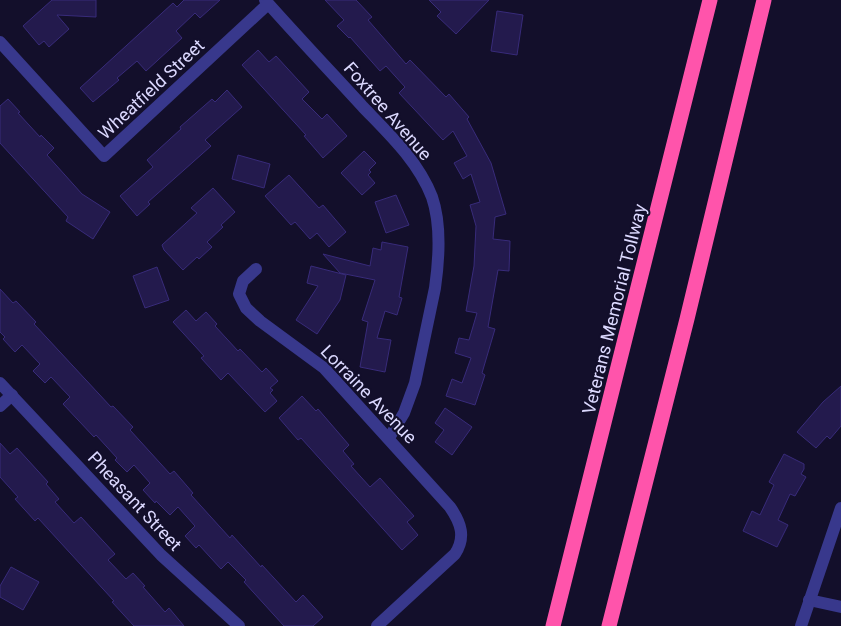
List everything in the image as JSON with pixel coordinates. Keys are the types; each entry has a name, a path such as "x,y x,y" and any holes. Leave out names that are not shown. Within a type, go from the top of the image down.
{"highway":[{"name":"Veterans Memorial Tollway","path":"553,626 710,0"},
{"path":"609,626 764,4"}],"street":[{"name":"Wheatfield Street","path":"0,42 104,156 266,2"},
{"name":"Foxtree Avenue","path":"266,2 413,162 426,184 437,217 438,272 415,383 404,414 389,438"},
{"name":"Lorraine Avenue","path":"256,269 243,281 239,294 246,308 260,321 324,368 389,438 450,507 458,519 462,531 460,547 455,554 377,626"},
{"name":"Pheasant Street","path":"0,382 161,555 239,626"},
{"path":"0,406 12,395"},
{"path":"801,626 841,508"},
{"path":"810,600 841,607"}],"building":[{"path":"52,0 96,0 96,17 57,15 69,29 49,47 44,41 39,45 23,26"},
{"path":"184,0 220,0 200,18 195,13 176,31 182,38 146,71 137,61 117,78 119,80 93,102 80,88 173,3 177,7"},
{"path":"325,0 356,0 372,17 368,20 406,64 410,60 446,97 449,94 469,117 467,119 491,163 506,214 495,217 493,239 510,241 509,271 498,270 488,327 495,329 482,373 485,375 475,405 446,396 452,379 462,383 471,358 455,353 459,338 469,340 477,313 466,311 474,266 476,226 470,205 480,202 471,174 463,179 454,163 467,156 453,131 443,140 399,93 405,87 386,66 380,71 350,37 337,26 344,20"},
{"path":"429,0 489,0 456,34 437,16 441,12"},
{"path":"497,11 523,15 517,55 491,51"},
{"path":"258,50 269,62 276,56 309,92 302,99 322,119 327,114 347,136 323,158 304,136 306,135 242,65"},
{"path":"227,90 242,107 205,140 211,146 148,202 150,204 137,216 120,196 153,167 147,160 181,129 180,127 212,99 215,102"},
{"path":"8,99 40,137 41,135 54,148 47,155 82,194 110,212 93,239 66,221 68,217 0,143 0,106"},
{"path":"364,151 376,163 369,170 371,172 368,175 375,183 362,195 341,173"},
{"path":"238,155 270,164 264,188 232,179"},
{"path":"289,175 319,208 323,205 346,232 329,247 317,233 310,239 295,222 291,225 265,196"},
{"path":"213,188 235,212 207,242 212,247 183,270 164,250 162,245 197,213 191,208"},
{"path":"396,195 409,225 386,233 375,202"},
{"path":"382,242 408,247 399,297 402,298 397,315 385,311 377,338 391,340 385,372 360,367 368,322 362,320 375,280 340,273 323,254 370,266 373,248 381,250"},
{"path":"311,266 346,275 340,300 317,334 296,320 318,286 307,283"},
{"path":"157,267 169,300 145,308 133,276"},
{"path":"0,289 13,303 16,301 36,322 34,324 111,407 113,406 133,427 130,430 170,474 174,471 193,493 191,495 230,538 232,535 296,602 303,595 323,617 313,626 284,626 244,582 246,580 228,562 221,569 199,545 196,548 185,536 195,526 178,507 170,515 156,501 155,503 143,490 150,483 134,465 127,472 96,435 94,437 63,404 70,397 51,377 45,383 33,371 40,364 22,345 15,352 3,339 5,337 0,332"},
{"path":"186,310 196,321 206,312 217,324 215,326 238,351 240,349 262,372 266,368 278,381 270,388 273,390 270,393 277,401 265,412 228,373 221,380 201,358 204,356 173,322"},
{"path":"841,386 841,426 830,439 827,436 816,448 797,432 823,402"},
{"path":"302,396 316,411 318,409 349,445 343,451 354,464 351,466 370,487 380,478 414,516 407,522 418,535 402,550 301,438 298,440 279,418"},
{"path":"445,408 472,427 452,455 435,442 444,430 435,423"},
{"path":"0,443 10,454 17,448 48,482 46,484 59,499 55,502 74,523 81,517 115,554 108,560 126,579 133,573 165,612 169,608 184,626 134,626 112,602 114,601 38,518 35,521 15,499 18,497 0,477"},
{"path":"784,454 804,464 801,474 806,477 795,496 790,494 778,520 788,525 777,547 743,531 752,511 760,515 774,485 769,482"},
{"path":"11,567 39,582 23,610 0,597 0,586"}]}
